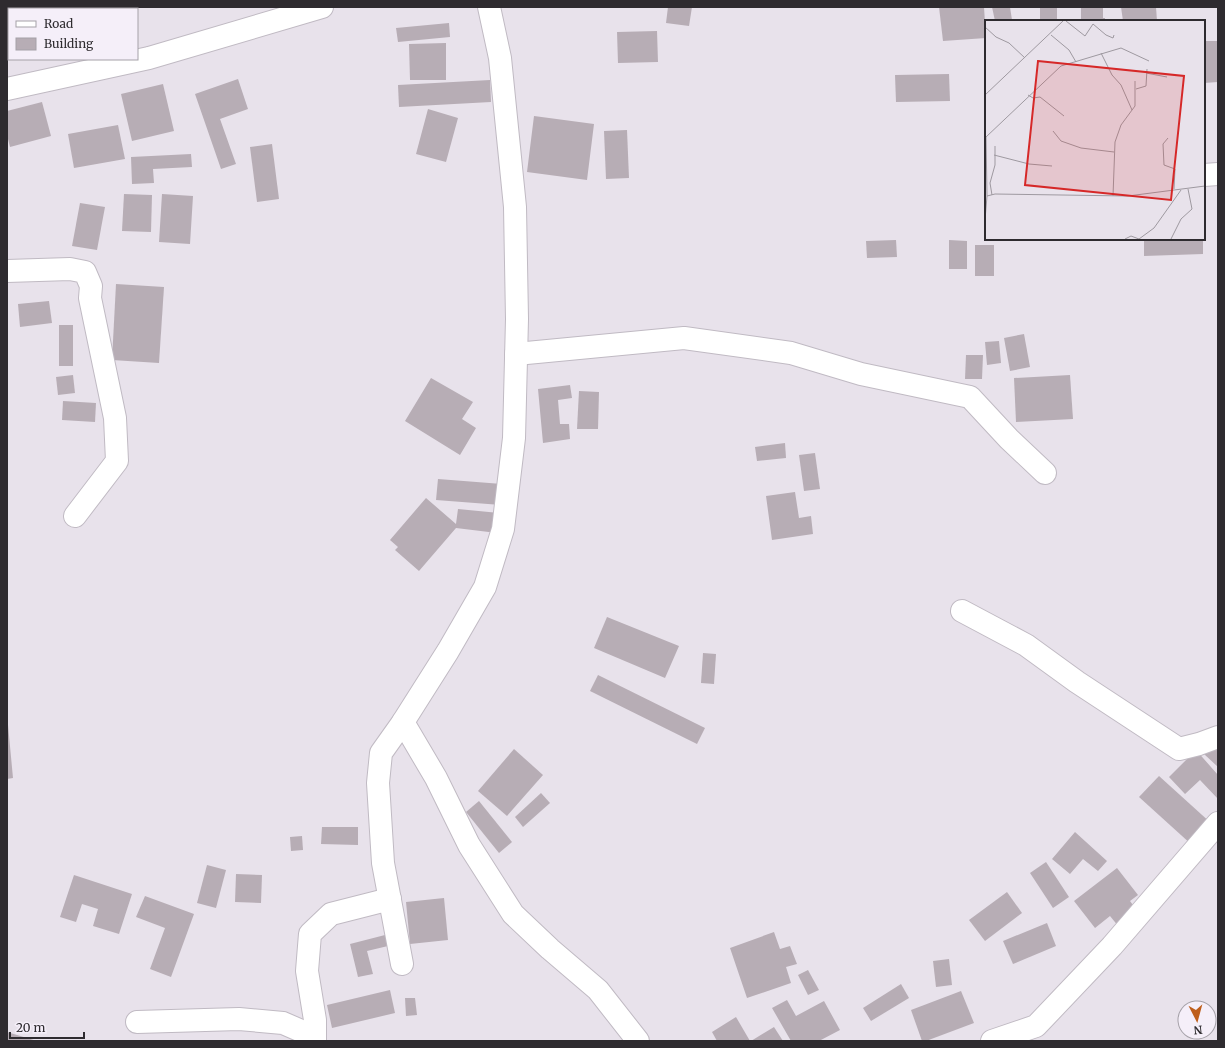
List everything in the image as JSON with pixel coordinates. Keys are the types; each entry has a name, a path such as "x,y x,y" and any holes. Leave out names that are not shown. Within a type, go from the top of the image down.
{"street":[{"path":"7,89 149,58 322,7"},
{"path":"402,964 383,863 378,783 381,753 403,722 448,651 485,586 504,529 514,438 517,319 515,207 500,58 489,7"},
{"path":"1205,175 1218,174"},
{"path":"7,271 70,268 85,272 91,286 90,298 115,418 117,461 75,516"},
{"path":"516,354 684,338 791,353 861,374 970,397 1045,473"},
{"path":"962,611 1026,645 1077,682 1178,749 1199,744 1218,737"},
{"path":"403,722 436,778 469,845 513,914 550,949 598,990 638,1041"},
{"path":"992,1041 1036,1026 1112,946 1218,823"},
{"path":"137,1022 239,1020 283,1023 315,1039 315,1020 307,971 310,934 330,914 390,899"}],"building":[{"path":"43,7 61,7 61,8"},
{"path":"668,7 692,7 689,26 666,23"},
{"path":"939,7 984,7 985,38 943,41"},
{"path":"992,7 1010,7 1012,20 995,20"},
{"path":"1040,7 1057,7 1057,20 1040,20"},
{"path":"1081,7 1103,7 1103,18 1105,18 1105,20 1057,20 1081,19"},
{"path":"1121,7 1156,7 1157,20 1123,20"},
{"path":"449,23 450,37 398,42 396,28"},
{"path":"657,31 658,62 618,63 617,32"},
{"path":"1205,41 1218,41 1218,82 1205,83"},
{"path":"446,43 446,80 410,80 409,44"},
{"path":"949,74 950,101 896,102 895,75"},
{"path":"238,79 248,109 220,119 236,164 221,169 195,94"},
{"path":"490,80 491,102 399,107 398,85"},
{"path":"163,84 174,131 132,141 121,94"},
{"path":"42,102 51,136 10,147 7,135 7,111"},
{"path":"428,109 458,118 446,162 416,154"},
{"path":"534,116 594,124 587,180 527,172"},
{"path":"118,125 125,159 74,168 68,134"},
{"path":"627,130 629,178 606,179 604,131"},
{"path":"272,144 279,199 257,202 250,147"},
{"path":"191,154 192,167 153,169 154,183 132,184 131,157"},
{"path":"124,194 152,195 151,232 122,231"},
{"path":"162,194 193,196 190,244 159,242"},
{"path":"80,203 105,207 97,250 72,246"},
{"path":"896,240 897,257 867,258 866,241"},
{"path":"949,240 967,241 967,269 949,269"},
{"path":"1144,240 1203,240 1203,254 1144,256"},
{"path":"975,245 994,245 994,276 975,276"},
{"path":"116,284 164,287 159,363 112,360"},
{"path":"49,301 52,323 20,327 18,304"},
{"path":"59,325 73,325 73,366 59,366"},
{"path":"1024,334 1030,367 1010,371 1004,338"},
{"path":"999,341 1001,363 987,365 985,342"},
{"path":"966,355 983,355 982,379 965,379"},
{"path":"73,375 75,393 58,395 56,377"},
{"path":"1070,375 1073,419 1016,422 1014,378"},
{"path":"431,378 473,402 462,419 476,428 460,455 405,421"},
{"path":"570,385 572,398 558,400 560,424 569,424 570,439 543,443 538,389"},
{"path":"579,391 599,392 598,429 577,429"},
{"path":"63,401 96,403 95,422 62,420"},
{"path":"785,443 786,458 757,461 755,447"},
{"path":"815,453 820,489 804,491 799,455"},
{"path":"438,479 502,484 501,505 436,500"},
{"path":"795,492 799,518 811,516 813,534 772,540 766,496"},
{"path":"426,498 456,524 458,509 499,513 497,533 456,528 419,571 395,550 398,547 390,540"},
{"path":"607,617 679,646 665,678 594,648"},
{"path":"703,653 716,654 714,684 701,683"},
{"path":"598,675 705,728 697,744 590,691"},
{"path":"7,725 13,778 7,779"},
{"path":"1218,743 1218,767 1204,754"},
{"path":"514,749 543,775 507,816 478,791"},
{"path":"1196,750 1218,775 1218,799 1200,780 1185,794 1169,777"},
{"path":"1159,776 1212,824 1192,845 1139,797"},
{"path":"541,793 550,803 523,827 515,817"},
{"path":"479,801 512,842 499,853 466,812"},
{"path":"322,827 358,827 358,845 321,844"},
{"path":"1075,832 1107,861 1098,871 1083,859 1070,874 1052,859"},
{"path":"302,836 303,850 291,851 290,837"},
{"path":"1046,862 1069,897 1053,908 1030,873"},
{"path":"207,865 226,870 216,908 197,903"},
{"path":"1117,868 1138,895 1130,901 1138,912 1119,927 1110,916 1095,928 1074,901"},
{"path":"236,874 262,875 261,903 235,902"},
{"path":"74,875 132,894 119,934 93,926 98,909 82,904 76,922 60,917"},
{"path":"1007,892 1022,913 985,941 969,920"},
{"path":"145,896 194,914 171,977 150,969 165,928 136,917"},
{"path":"444,898 448,940 410,944 406,902"},
{"path":"1047,923 1056,946 1013,964 1003,941"},
{"path":"774,932 780,949 790,946 797,964 786,967 791,983 747,998 730,948"},
{"path":"385,935 388,946 367,951 373,974 358,977 350,944"},
{"path":"949,959 952,985 936,987 933,961"},
{"path":"808,970 819,990 808,995 798,975"},
{"path":"901,984 909,998 871,1021 863,1008"},
{"path":"390,990 395,1013 332,1028 327,1005"},
{"path":"961,991 974,1023 926,1041 922,1041 911,1010"},
{"path":"405,998 415,998 417,1015 406,1016"},
{"path":"787,1000 796,1016 824,1001 840,1030 819,1041 791,1041 772,1008"},
{"path":"736,1017 750,1041 717,1041 712,1032"},
{"path":"774,1027 783,1041 751,1041"},
{"path":"7,1032 37,1041 7,1041"}]}
